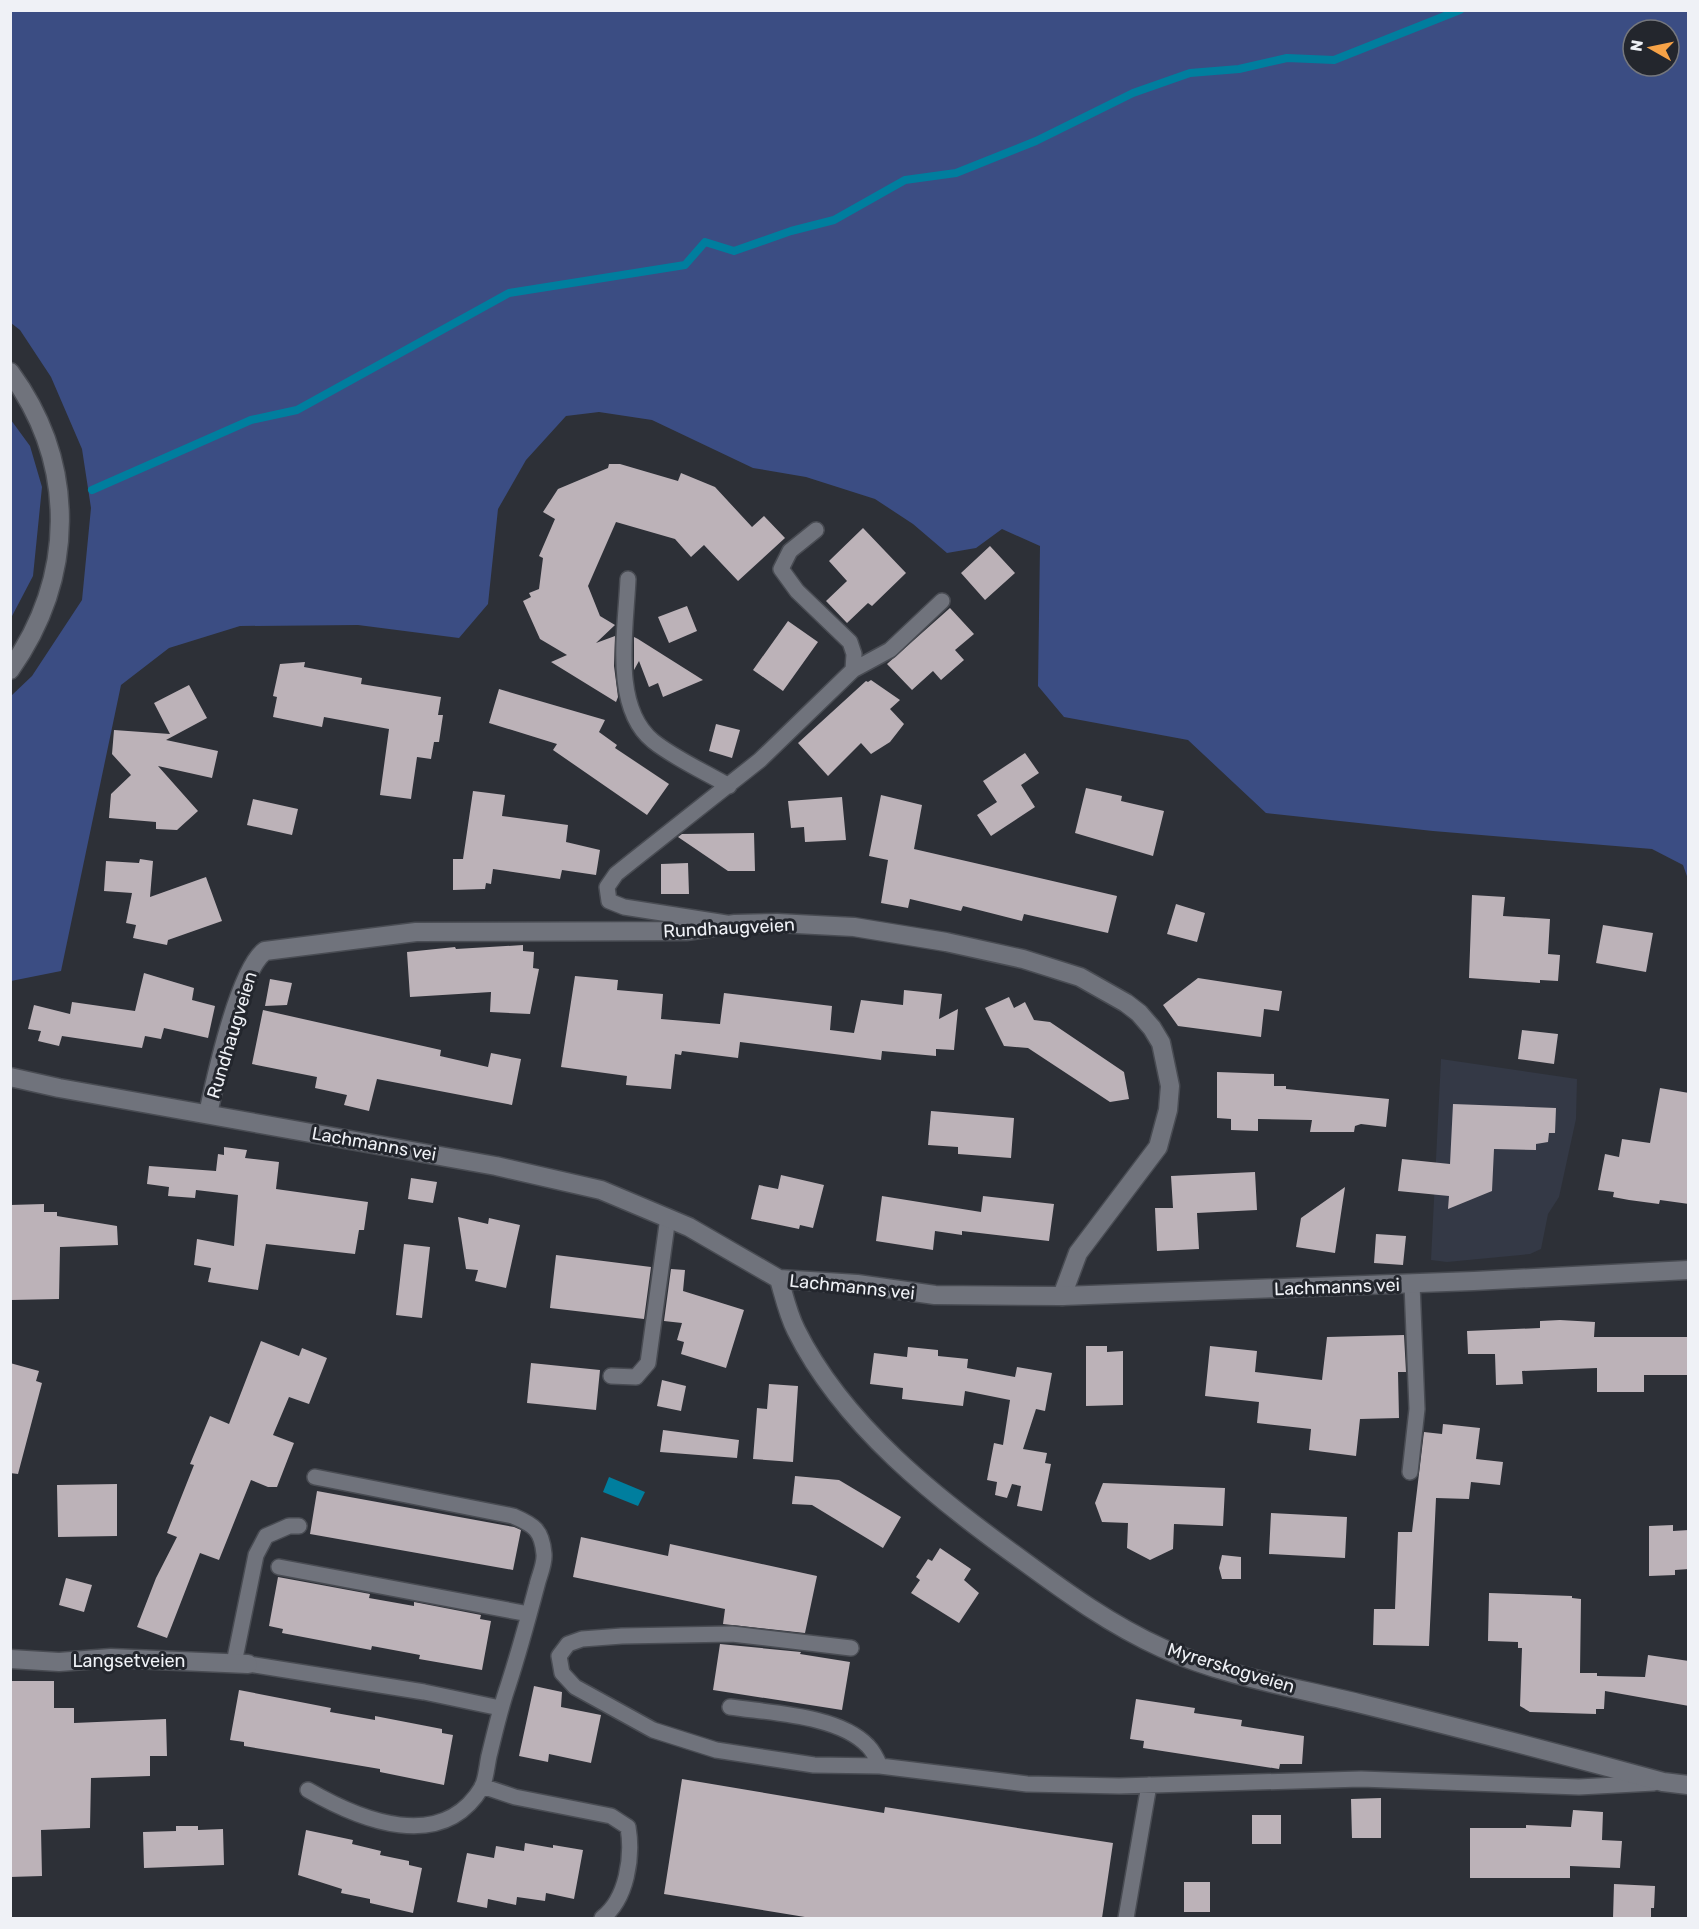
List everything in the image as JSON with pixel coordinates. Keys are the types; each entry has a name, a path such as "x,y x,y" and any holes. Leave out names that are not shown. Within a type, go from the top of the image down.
{"street":[{"path":"10,372 35,414 50,453 58,490 60,531 57,568 44,610 36,630 10,670"},
{"name":"Rundhaugveien","path":"208,1114 216,1076 242,992 256,957 265,951 416,932 686,931 735,924 854,927 1023,959 1080,977 1139,1013 1161,1043 1170,1086 1162,1133 1149,1162 1078,1253 1062,1296"},
{"name":"Lachmanns vei","path":"10,1077 532,1173 601,1190 668,1217 779,1279 857,1284 935,1295 1062,1296 1412,1284 1689,1270"},
{"name":"Myrerskogveien","path":"779,1279 794,1327 803,1342 847,1405 881,1444 917,1479 981,1530 1096,1614 1164,1649 1235,1673 1507,1739 1663,1782 1689,1785"},
{"name":"Langsetveien","path":"10,1659 59,1662 111,1658 241,1663"}],"lane":[{"path":"816,530 790,551 781,569 798,591 850,642 854,654 853,670"},
{"path":"628,579 627,700 637,725 653,742 729,786"},
{"path":"735,924 624,907 609,901 607,887 616,874 760,760 853,670 890,650 942,601"},
{"path":"611,1376 636,1377 648,1363 668,1217"},
{"path":"1410,1472 1417,1409 1412,1284"},
{"path":"308,1790 351,1814 382,1823 413,1826 434,1824 458,1813 482,1786 500,1708 544,1556 541,1538 534,1525 513,1516 315,1477"},
{"path":"299,1526 266,1536 256,1555 241,1663 424,1692 500,1708"},
{"path":"279,1567 529,1614"},
{"path":"851,1648 732,1634 622,1636 582,1639 568,1644 559,1656 562,1673 575,1687 653,1730 716,1750 814,1765 880,1766 1027,1784 1149,1785 1361,1779 1579,1787 1663,1782"},
{"path":"730,1707 781,1714 843,1729 869,1747 880,1766"},
{"path":"1126,1918 1149,1785"},
{"path":"482,1786 515,1797 611,1816 628,1827 632,1848 620,1893 615,1908 602,1918"}],"shaded area":[{"path":"11,10 1688,11 1688,879 1683,865 1652,849 1433,831 1266,813 1188,740 1064,717 1038,686 1040,546 1002,529 976,548 947,553 913,524 875,499 806,477 753,468 652,420 599,412 566,416 526,460 498,509 488,604 459,638 358,625 240,626 169,648 121,685 61,971 11,981 11,696 32,676 82,600 91,508 82,449 51,377 20,330 11,323"},
{"path":"11,420 30,446 42,487 33,576 11,618"},
{"path":"1441,1059 1577,1079 1576,1119 1559,1197 1548,1214 1541,1249 1530,1254 1447,1262 1431,1260"},
{"path":"609,1477 645,1492 638,1506 603,1492"}],"building":[{"path":"609,464 620,464 678,481 681,473 715,487 752,527 764,516 785,538 738,581 704,545 691,557 675,539 616,522 588,586 600,616 615,625 596,643 615,636 614,666 618,697 616,702 551,662 567,655 540,639 523,601 531,597 529,593 539,589 543,558 539,556 555,519 543,512 558,489 608,468"},
{"path":"863,528 906,573 872,606 868,603 847,623 826,601 847,581 829,561"},
{"path":"990,546 1015,573 985,600 961,573"},
{"path":"687,606 697,631 669,643 658,617"},
{"path":"950,608 974,634 955,650 964,660 941,680 933,671 912,690 887,664"},
{"path":"788,621 818,642 783,691 753,670"},
{"path":"634,637 703,680 663,697 658,683 649,687 639,661 634,670"},
{"path":"305,662 304,667 362,678 361,684 441,697 438,715 443,715 439,742 434,742 431,759 417,757 411,799 380,795 389,729 324,717 322,727 273,717 277,697 273,696 280,664"},
{"path":"871,680 900,700 890,709 904,724 890,742 871,754 861,743 828,776 798,743 866,681"},
{"path":"189,685 207,718 166,740 218,751 212,778 158,766 198,811 177,830 156,829 156,822 109,818 111,794 131,775 112,754 114,730 170,734 154,703"},
{"path":"499,689 605,720 599,732 617,745 615,748 669,784 647,815 553,750 557,744 489,723"},
{"path":"716,724 740,730 732,758 709,751"},
{"path":"1025,753 1039,773 1021,785 1035,807 991,836 977,815 997,802 983,781"},
{"path":"1086,788 1122,796 1121,801 1164,811 1153,856 1075,833"},
{"path":"473,791 505,795 502,816 568,825 566,842 600,850 596,875 562,870 560,879 493,869 491,884 486,883 485,889 453,890 453,859 463,859"},
{"path":"881,795 922,805 914,849 1117,896 1108,933 1024,914 1022,921 963,906 961,911 910,899 908,908 881,903 888,860 869,856"},
{"path":"842,797 846,840 805,842 804,827 791,828 788,801"},
{"path":"253,799 298,809 292,835 247,825"},
{"path":"754,833 755,871 728,871 678,837 682,834"},
{"path":"140,859 153,861 150,897 206,877 222,921 168,940 167,945 133,938 136,925 126,923 132,893 104,891 106,861 139,863"},
{"path":"688,863 689,894 661,894 661,864"},
{"path":"1472,895 1505,897 1503,916 1550,919 1548,954 1560,955 1558,981 1540,980 1540,983 1469,978"},
{"path":"1176,904 1205,913 1197,942 1167,934"},
{"path":"1603,925 1653,933 1646,972 1596,963"},
{"path":"523,945 523,951 534,952 533,968 539,969 530,1014 490,1012 491,992 410,997 407,952 455,947 456,949"},
{"path":"144,973 194,988 192,1000 215,1006 208,1038 164,1028 161,1039 145,1036 142,1048 62,1036 59,1046 38,1041 41,1031 28,1029 34,1005 70,1014 72,1002 135,1011"},
{"path":"575,976 618,980 617,990 663,994 661,1019 720,1024 724,993 832,1006 830,1030 854,1033 861,1000 903,1005 904,990 942,994 939,1019 958,1009 954,1050 936,1049 936,1056 882,1051 881,1060 740,1042 738,1058 682,1051 681,1055 675,1054 671,1089 626,1085 627,1076 561,1067"},
{"path":"1198,978 1282,991 1279,1011 1264,1009 1261,1037 1178,1026 1163,1005"},
{"path":"270,979 292,983 287,1005 265,1006"},
{"path":"1009,997 1014,1008 1025,1002 1034,1020 1050,1022 1124,1072 1129,1099 1110,1102 1028,1048 1004,1046 985,1008"},
{"path":"263,1010 441,1050 440,1056 488,1067 491,1053 521,1059 512,1105 377,1079 369,1111 344,1105 347,1095 315,1088 317,1077 252,1064"},
{"path":"1522,1030 1558,1034 1554,1064 1518,1059"},
{"path":"1217,1072 1274,1074 1274,1086 1286,1086 1286,1089 1389,1099 1386,1127 1361,1124 1355,1126 1354,1132 1310,1132 1312,1120 1258,1119 1258,1131 1231,1130 1231,1119 1217,1118"},
{"path":"1660,1088 1689,1093 1689,1204 1660,1200 1659,1204 1629,1200 1613,1197 1614,1192 1598,1190 1605,1154 1619,1157 1622,1139 1650,1143"},
{"path":"1453,1104 1556,1108 1555,1133 1549,1133 1548,1142 1536,1144 1536,1150 1494,1149 1492,1191 1448,1209 1449,1196 1398,1191 1402,1159 1450,1164"},
{"path":"931,1111 1014,1118 1011,1158 958,1154 958,1147 928,1145"},
{"path":"224,1147 247,1150 245,1158 279,1162 276,1189 368,1202 364,1230 359,1230 355,1254 266,1244 258,1290 208,1282 211,1268 194,1265 197,1239 234,1246 238,1195 196,1190 195,1198 168,1196 169,1187 147,1184 149,1166 216,1171 218,1154 224,1155"},
{"path":"1255,1172 1257,1210 1197,1213 1199,1249 1157,1251 1155,1208 1173,1208 1171,1176"},
{"path":"781,1175 824,1185 813,1228 800,1225 799,1229 751,1219 759,1185 778,1189"},
{"path":"411,1178 437,1182 433,1203 408,1199"},
{"path":"1345,1187 1335,1253 1296,1247 1301,1218"},
{"path":"882,1196 981,1212 983,1196 1054,1204 1049,1241 962,1231 962,1235 935,1231 933,1250 876,1241"},
{"path":"44,1204 44,1212 57,1212 57,1216 117,1226 118,1245 60,1247 59,1299 11,1300 10,1205"},
{"path":"458,1217 488,1224 489,1218 520,1225 506,1288 475,1281 478,1270 466,1269"},
{"path":"1376,1234 1406,1236 1403,1265 1374,1263"},
{"path":"404,1244 430,1247 422,1318 396,1315"},
{"path":"556,1255 651,1267 644,1319 550,1308"},
{"path":"671,1269 685,1270 683,1291 744,1310 726,1368 681,1354 684,1342 677,1340 682,1323 664,1321"},
{"path":"1540,1321 1595,1322 1594,1337 1689,1337 1689,1375 1644,1375 1644,1392 1597,1392 1597,1368 1522,1371 1523,1384 1496,1385 1495,1354 1468,1354 1467,1331 1540,1328"},
{"path":"1404,1335 1406,1372 1398,1372 1399,1418 1360,1419 1356,1456 1309,1450 1311,1429 1257,1423 1259,1402 1205,1396 1210,1346 1257,1351 1255,1372 1322,1380 1327,1337"},
{"path":"261,1341 299,1356 302,1348 327,1358 309,1404 289,1397 273,1435 294,1443 277,1487 268,1487 251,1480 219,1560 200,1553 167,1638 137,1627 156,1578 177,1537 167,1533 194,1465 190,1464 210,1416 229,1424"},
{"path":"1086,1346 1107,1346 1107,1352 1123,1351 1123,1405 1086,1406"},
{"path":"908,1347 938,1350 938,1356 968,1359 967,1368 1015,1377 1017,1367 1052,1373 1045,1411 1036,1409 1023,1449 1047,1453 1045,1463 1051,1464 1042,1511 1017,1506 1021,1486 1012,1484 1007,1498 995,1495 997,1482 987,1480 994,1443 1003,1445 1010,1400 965,1391 963,1406 902,1399 903,1388 870,1384 874,1353 907,1357"},
{"path":"10,1363 39,1371 36,1381 42,1383 18,1474 10,1473"},
{"path":"531,1363 600,1370 596,1410 527,1403"},
{"path":"662,1380 686,1386 681,1411 657,1406"},
{"path":"769,1384 798,1386 793,1462 753,1459 757,1408 767,1409"},
{"path":"1443,1424 1480,1428 1476,1459 1503,1462 1500,1485 1471,1482 1469,1499 1436,1498 1429,1646 1373,1645 1374,1609 1395,1609 1398,1532 1412,1532 1424,1432 1442,1434"},
{"path":"663,1430 739,1440 737,1458 660,1452"},
{"path":"795,1476 839,1480 901,1517 883,1548 812,1505 792,1504"},
{"path":"1103,1483 1225,1488 1223,1526 1174,1524 1173,1549 1150,1560 1127,1548 1128,1523 1102,1522 1095,1503"},
{"path":"117,1484 117,1536 58,1537 57,1485"},
{"path":"317,1491 514,1527 521,1530 513,1570 310,1534"},
{"path":"1271,1513 1347,1517 1345,1558 1269,1554"},
{"path":"1673,1525 1673,1531 1689,1530 1689,1569 1675,1570 1675,1575 1649,1576 1649,1526"},
{"path":"581,1537 668,1556 670,1544 817,1576 805,1633 723,1624 725,1609 573,1577"},
{"path":"940,1548 971,1569 964,1580 979,1593 959,1623 911,1593 920,1580 916,1577 928,1559 932,1561"},
{"path":"1222,1555 1241,1557 1241,1579 1222,1579 1219,1568"},
{"path":"278,1577 370,1594 369,1598 414,1606 414,1602 481,1615 480,1619 491,1621 482,1670 419,1659 420,1655 372,1646 371,1650 282,1633 283,1629 269,1626"},
{"path":"66,1578 92,1585 84,1612 59,1605"},
{"path":"1489,1593 1572,1596 1572,1598 1581,1599 1580,1673 1597,1673 1597,1676 1645,1677 1648,1655 1689,1661 1689,1706 1605,1691 1604,1709 1596,1709 1596,1714 1530,1712 1520,1706 1522,1648 1518,1648 1518,1642 1488,1641"},
{"path":"720,1644 801,1652 800,1654 850,1662 842,1710 713,1690"},
{"path":"10,1681 54,1681 54,1708 74,1708 74,1723 166,1719 167,1756 150,1756 150,1776 91,1778 90,1828 41,1830 42,1876 10,1877"},
{"path":"534,1686 562,1692 561,1707 601,1715 591,1763 549,1754 548,1762 519,1756"},
{"path":"239,1690 331,1708 330,1712 375,1720 375,1716 442,1729 442,1733 453,1735 444,1785 380,1772 380,1769 244,1746 244,1742 230,1740"},
{"path":"1136,1699 1195,1708 1194,1713 1242,1720 1241,1726 1304,1736 1302,1764 1280,1764 1279,1769 1143,1748 1144,1741 1130,1739"},
{"path":"682,1779 884,1813 885,1807 1113,1843 1102,1918 811,1918 664,1894"},
{"path":"1381,1798 1381,1838 1352,1838 1351,1799"},
{"path":"1573,1810 1603,1812 1602,1840 1622,1841 1620,1868 1570,1866 1570,1878 1470,1878 1470,1828 1526,1828 1526,1825 1571,1827"},
{"path":"1252,1815 1281,1815 1281,1844 1252,1844"},
{"path":"176,1826 198,1826 198,1830 223,1829 224,1865 144,1868 143,1832 176,1831"},
{"path":"306,1830 353,1840 352,1844 381,1851 380,1855 409,1861 409,1865 422,1868 413,1913 370,1903 370,1899 341,1893 342,1889 298,1875"},
{"path":"525,1843 583,1850 574,1899 546,1893 545,1901 517,1897 516,1905 488,1899 487,1908 457,1902 467,1853 494,1858 496,1846 524,1851"},
{"path":"1184,1882 1210,1882 1210,1912 1184,1912"},
{"path":"1614,1884 1655,1886 1651,1918 1613,1918"}],"waterway":[{"path":"92,490 251,420 297,410 509,293 685,265 705,242 734,251 791,231 834,220 905,180 956,173 1036,141 1133,93 1190,73 1239,69 1287,58 1334,60 1460,10"}]}
